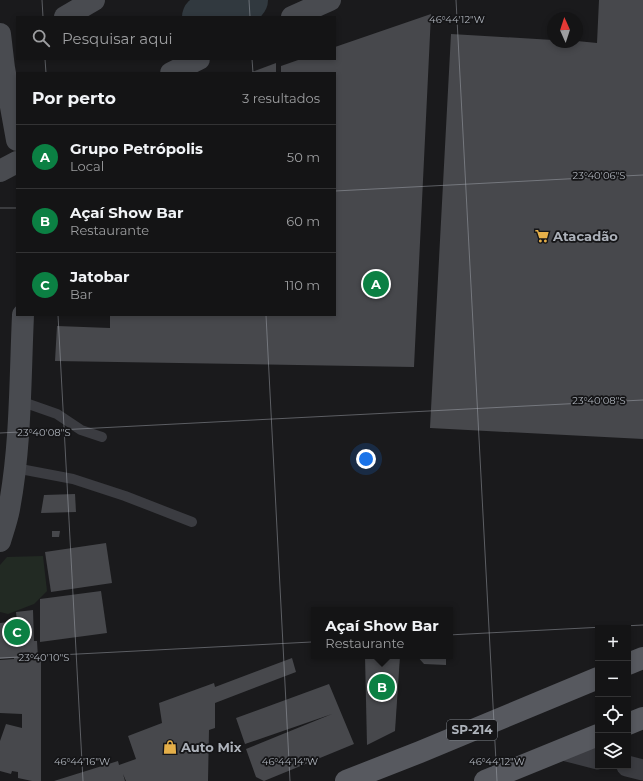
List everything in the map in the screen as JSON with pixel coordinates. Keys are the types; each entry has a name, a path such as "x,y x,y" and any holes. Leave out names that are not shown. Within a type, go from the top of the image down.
{"main road":[{"path":"67,16 94,0"},
{"path":"294,16 330,0"},
{"path":"5,48 16,132"},
{"path":"173,72 197,60"},
{"path":"0,171 16,163"},
{"path":"0,541 9,510 15,468 20,401 23,316"},
{"path":"631,663 643,658"},
{"name":"SP-214","path":"346,781 595,679"},
{"path":"631,723 643,718"},
{"path":"485,781 595,736"}],"street":[{"path":"563,750 595,758"},
{"path":"631,767 643,770"}],"lane":[{"path":"20,401 57,414 81,430 102,437"},
{"path":"15,468 95,486 192,522"}],"shaded area":[{"path":"43,556 47,591 34,604 8,614 0,612 0,565 7,557"}],"building":[{"name":"Atacadão","path":"599,0 643,0 643,439 430,428 451,34 547,40 547,48 583,48 583,42 597,43"},
{"path":"431,14 414,367 55,361 57,326 110,328 110,316 336,316 336,72 281,72 281,66 298,60 336,60 336,47"},
{"path":"276,63 276,72 252,72"},
{"path":"75,494 76,512 41,513 44,495"},
{"path":"52,531 60,531 59,537 52,537"},
{"path":"106,543 112,583 51,592 45,552"},
{"path":"101,591 107,633 40,642 40,599"},
{"path":"33,610 34,641 37,641 38,658 26,658 26,661 41,659 41,781 18,778 18,772 12,771 11,774 0,771 0,741 6,724 22,728 22,714 0,713 0,660 14,658 0,659 0,623 17,621 16,612"},
{"name":"Auto Mix","path":"292,658 296,672 215,703 215,728 209,730 208,781 126,781 123,774 125,781 54,781 118,761 119,765 136,759 128,736 162,723 159,703 214,683 215,687"},
{"path":"365,659 400,659 395,731 367,745"},
{"path":"420,659 446,659 446,665 424,664"},
{"path":"329,684 354,744 264,781 256,777 246,749 332,714 245,744 236,718"}],"waterway":[{"path":"206,16 246,0"}],"place":[{"name":"Atacadão","path":"542,236"},
{"name":"Grupo Petrópolis","path":"376,284"},
{"name":"Jatobar","path":"17,632"},
{"name":"Açaí Show Bar","path":"382,687"},
{"name":"Auto Mix","path":"170,747"}]}
